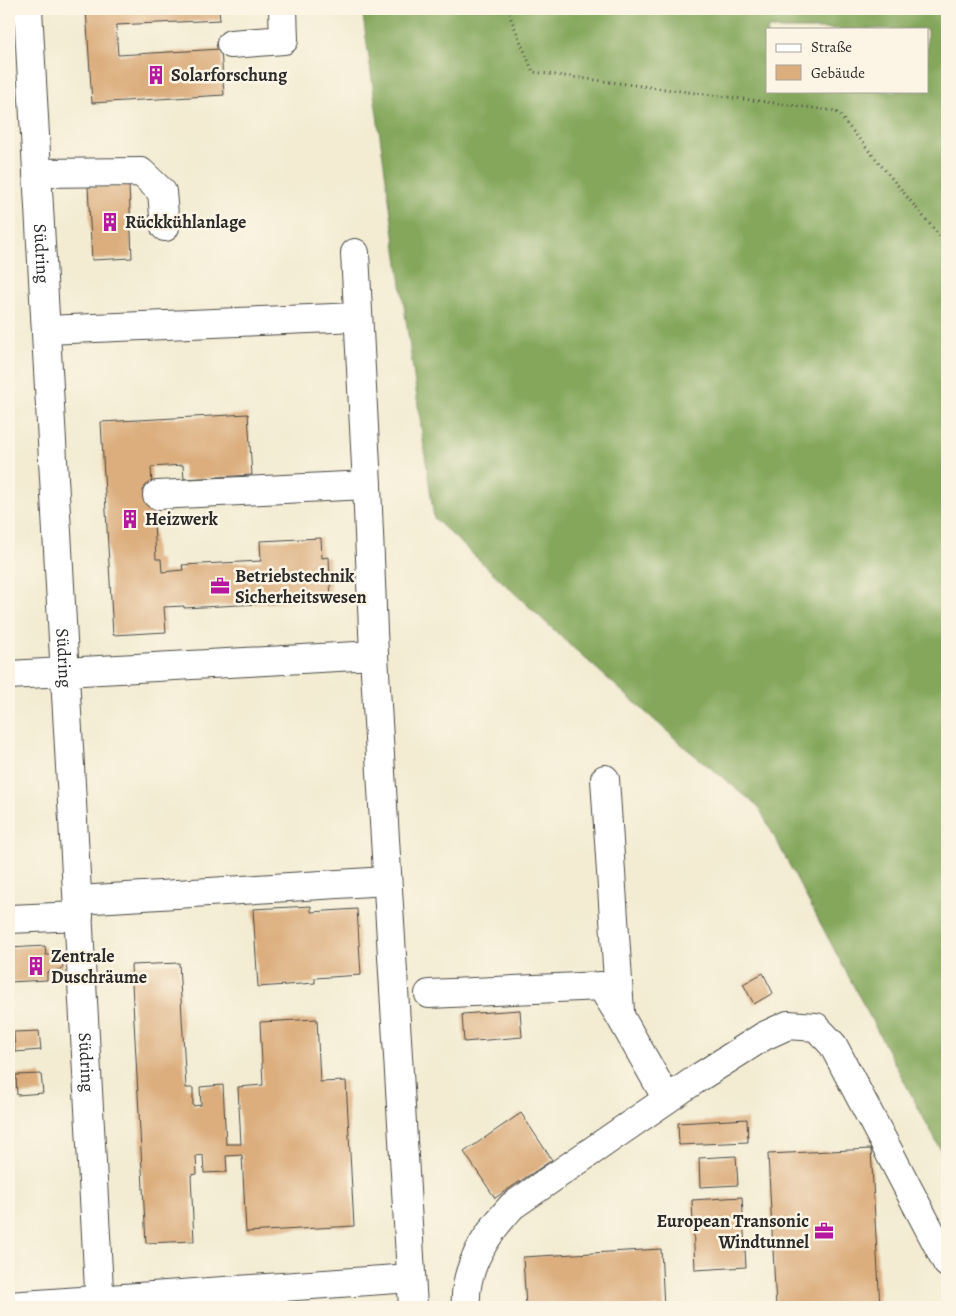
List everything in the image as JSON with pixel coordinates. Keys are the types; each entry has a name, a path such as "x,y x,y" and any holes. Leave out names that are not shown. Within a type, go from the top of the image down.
{"lane":[{"name":"Südring","path":"28,9 100,1304"},
{"path":"231,44 284,40 283,9"},
{"path":"37,173 141,172 162,192 165,227"},
{"path":"355,253 374,655 413,1307"},
{"path":"46,330 358,317"},
{"path":"157,495 367,485"},
{"path":"9,675 374,655"},
{"path":"605,778 620,1016"},
{"path":"9,919 78,908 387,881"},
{"path":"428,994 601,986 620,1016 666,1100"},
{"path":"466,1307 471,1272 493,1228 512,1206 666,1100 764,1036 788,1026 816,1027 833,1045 947,1263"},
{"path":"9,1306 210,1300 411,1278"}],"path":[{"path":"508,9 533,72 836,112 947,245"}],"green space":[{"path":"362,9 947,9 947,1162 758,806 687,749 569,644 434,518"}],"building":[{"name":"Solarforschung","path":"86,9 219,9 220,20 116,25 118,55 221,49 224,95 92,103"},
{"name":"Rückkühlanlage","path":"129,185 132,258 92,260 88,187"},
{"path":"248,414 252,475 184,479 183,465 151,467 156,559 161,559 162,572 183,570 182,565 261,561 260,541 321,538 322,558 329,557 331,600 184,608 184,606 164,607 166,632 113,635 101,422"},
{"path":"311,906 311,912 357,909 361,975 315,978 315,983 258,987 253,909"},
{"name":"Zentrale Duschräume","path":"45,946 46,955 62,957 64,962 62,969 47,972 47,980 9,982 9,948"},
{"path":"179,963 186,1088 193,1088 193,1106 201,1105 200,1087 223,1085 226,1144 241,1144 238,1087 263,1085 260,1022 317,1019 320,1082 346,1081 354,1226 246,1232 242,1155 226,1156 227,1172 204,1173 203,1155 196,1156 197,1174 191,1175 194,1241 146,1243 131,965"},
{"path":"763,973 773,993 754,1004 743,984"},
{"path":"520,1010 522,1037 464,1042 462,1014"},
{"path":"39,1031 41,1050 15,1052 14,1032"},
{"path":"41,1074 43,1093 17,1095 16,1075"},
{"path":"521,1113 552,1160 495,1198 464,1152"},
{"path":"747,1119 748,1142 679,1145 678,1123"},
{"name":"European Transonic Windtunnel","path":"871,1149 880,1307 776,1307 768,1154"},
{"path":"736,1156 738,1185 700,1187 699,1158"},
{"path":"742,1197 746,1267 695,1270 692,1200"},
{"name":"European Transonic Windtunnel","path":"661,1249 664,1307 526,1307 523,1257"}],"place":[{"name":"Solarforschung","path":"156,75"},
{"name":"Rückkühlanlage","path":"110,222"},
{"name":"Heizwerk","path":"130,519"},
{"name":"Betriebstechnik Sicherheitswesen","path":"220,586"},
{"name":"Zentrale Duschräume","path":"36,966"},
{"name":"European Transonic Windtunnel","path":"824,1231"}]}
